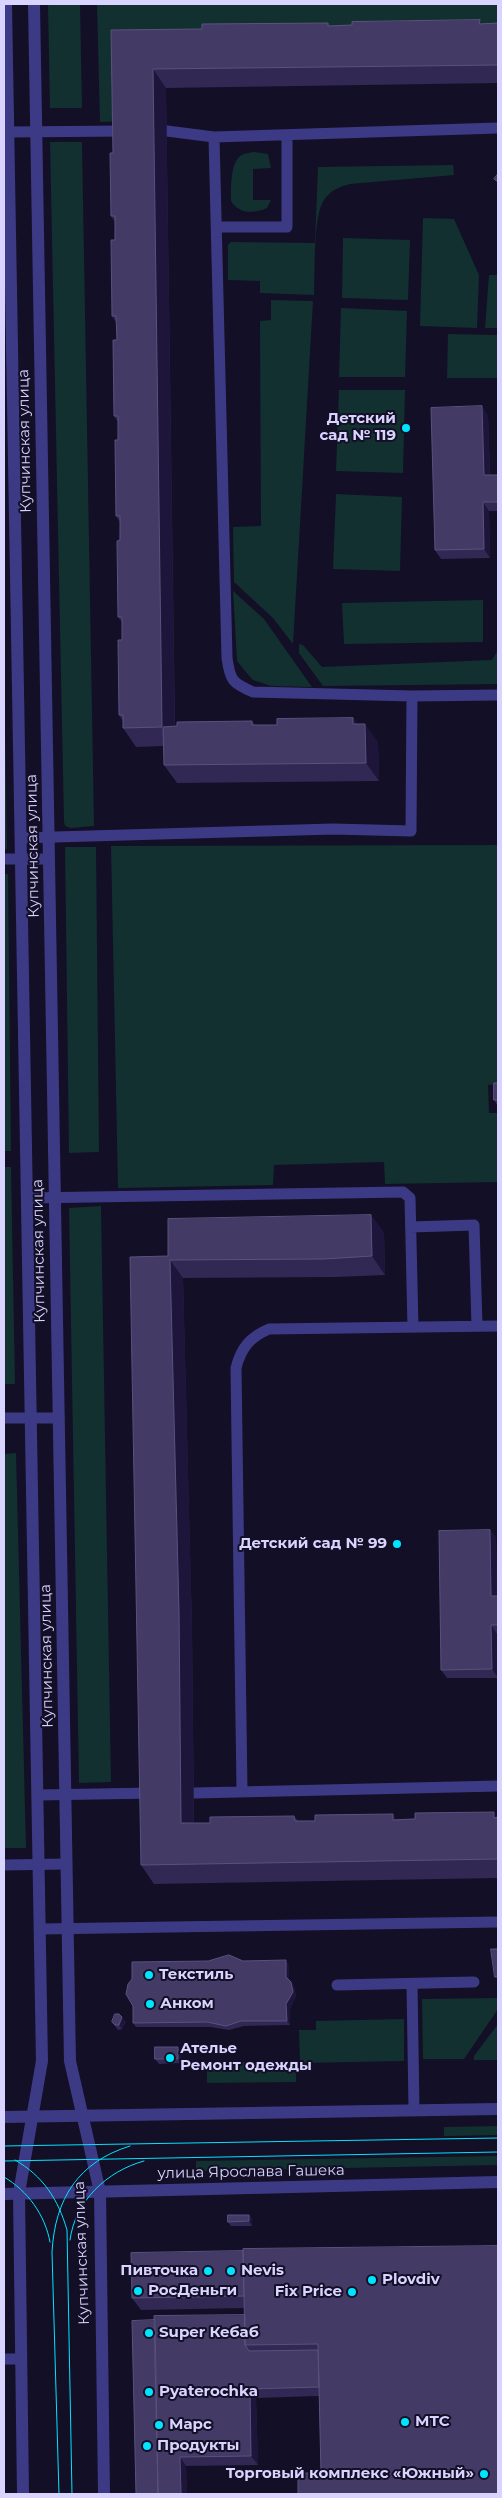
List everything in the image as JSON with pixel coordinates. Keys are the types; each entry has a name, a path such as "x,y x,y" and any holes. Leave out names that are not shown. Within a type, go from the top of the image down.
{"street":[{"name":"Купчинская улица","path":"6,4 42,2061 20,2193 23,2494"},
{"name":"Купчинская улица","path":"34,4 70,2060 100,2192 104,2494"},
{"path":"4,2117 498,2109"},
{"name":"улица Ярослава Гашека","path":"4,2194 498,2182"}],"lane":[{"path":"167,131 214,137 498,128"},
{"path":"9,132 125,131"},
{"path":"217,227 286,227 287,135"},
{"path":"214,137 227,658 230,676 238,685 253,692 412,696 498,695"},
{"path":"21,838 333,829 411,831 412,696"},
{"path":"4,859 49,859"},
{"path":"28,1198 403,1192 410,1198 413,1327"},
{"path":"411,1227 474,1225 477,1326"},
{"path":"242,1791 236,1368 239,1355 257,1334 269,1329 498,1326"},
{"path":"4,1418 59,1418"},
{"path":"195,1792 498,1786"},
{"path":"38,1795 154,1793"},
{"path":"4,1865 66,1864"},
{"path":"40,1929 498,1922"},
{"path":"337,1985 474,1982"},
{"path":"412,1984 414,2110"},
{"path":"4,2359 21,2359"}],"green space":[{"path":"48,4 80,4 82,108 50,108"},
{"path":"97,4 498,4 498,42 215,43 125,121 100,122"},
{"path":"50,142 82,142 94,826 71,828 65,826 64,822"},
{"path":"254,152 268,154 271,168 253,169 253,200 271,200 267,208 247,212 242,211 231,201 232,176 238,158 243,154"},
{"path":"453,165 454,175 350,184 332,191 320,207 318,218 315,245 314,295 260,293 260,281 228,280 228,245 231,242 315,243 318,167"},
{"path":"423,218 454,219 479,275 477,328 420,326"},
{"path":"343,238 410,240 408,300 342,298"},
{"path":"489,275 498,275 498,328 485,328"},
{"path":"271,300 313,301 293,644 273,618 234,582 233,527 261,526 260,321 271,320"},
{"path":"341,308 407,311 405,377 339,377"},
{"path":"448,334 498,335 498,378 447,378"},
{"path":"339,390 405,390 403,473 336,471"},
{"path":"336,494 402,497 400,571 333,569"},
{"path":"233,591 264,619 312,687 271,686 253,680 245,671 237,661"},
{"path":"483,600 483,642 344,644 342,603"},
{"path":"299,644 303,645 322,667 492,660 498,650 498,684 323,686 299,653"},
{"path":"4,663 7,849 4,849"},
{"path":"498,845 498,1084 488,1085 489,1113 498,1113 498,1182 385,1184 384,1162 274,1165 273,1185 118,1188 111,846"},
{"path":"65,847 96,847 99,1152 69,1153"},
{"path":"4,874 8,874 11,1151 4,1151"},
{"path":"4,1167 11,1167 15,1384 4,1384"},
{"path":"101,1206 111,1782 79,1783 69,1208"},
{"path":"16,1453 26,1848 4,1848 4,1454"},
{"path":"498,1998 498,2009 464,2059 423,2059 422,1999"},
{"path":"404,2019 404,2061 300,2063 299,2030 316,2030 316,2021"},
{"path":"498,2024 498,2060 474,2060 474,2056"},
{"path":"296,2061 296,2082 207,2083 207,2063"},
{"path":"498,2126 498,2135 444,2136 444,2127"},
{"path":"498,2156 498,2165 196,2171 196,2161"}],"building":[{"path":"480,20 479,24 498,23 498,65 153,69 162,727 123,728 123,715 119,715 118,640 122,640 122,617 118,617 117,541 120,540 120,516 116,516 115,440 118,440 118,416 114,416 113,340 117,340 116,316 112,316 111,240 115,240 115,216 111,216 110,153 113,153 111,30 202,29 202,24 328,23 328,26 352,25 352,22"},
{"path":"498,174 498,182 494,179"},
{"path":"482,406 484,475 498,475 498,502 483,502 484,549 435,550 431,408"},
{"path":"353,718 353,724 365,724 366,763 164,765 163,727 177,726 177,722 252,721 252,725 277,725 277,719"},
{"path":"494,1083 498,1083 498,1100 494,1100"},
{"path":"371,1215 372,1256 324,1259 170,1260 179,1611 181,1823 210,1823 210,1817 294,1816 295,1821 315,1821 315,1815 393,1814 393,1820 415,1819 415,1813 494,1812 494,1818 498,1817 498,1859 141,1865 130,1257 168,1256 168,1219"},
{"path":"490,1530 491,1596 498,1596 498,1625 491,1625 492,1669 441,1670 439,1531"},
{"path":"491,1949 498,1949 498,1977 495,1977"},
{"path":"229,1955 243,1961 286,1960 286,1977 291,1982 293,1992 286,2004 287,2021 241,2021 226,2026 207,2022 133,2023 133,2006 126,1994 128,1984 132,1979 132,1962 208,1961"},
{"path":"115,2014 119,2014 122,2017 119,2025 115,2025 112,2022"},
{"path":"155,2047 178,2047 178,2059 155,2059"},
{"path":"228,2215 249,2215 249,2221 228,2222"},
{"path":"498,2246 498,2494 298,2494 298,2473 321,2473 318,2344 245,2345 243,2249"},
{"path":"243,2251 244,2296 132,2298 131,2253"},
{"path":"245,2315 245,2345 249,2351 318,2350 319,2387 250,2389 251,2456 180,2457 181,2494 158,2494 154,2316"},
{"path":"155,2320 158,2494 136,2494 132,2321"}],"tram line":[{"path":"4,2146 498,2138"},
{"path":"59,2494 52,2252 54,2233 64,2199 83,2173 96,2162 130,2146"},
{"path":"4,2161 498,2152"},
{"path":"15,2160 34,2173 48,2189 59,2208 67,2230 72,2494"},
{"path":"70,2240 78,2213 95,2190 118,2172 144,2161"},
{"path":"4,2177 21,2189 40,2213 50,2242"}],"place":[{"name":"Детский сад № 119","path":"406,428"},
{"name":"Детский сад № 99","path":"397,1544"},
{"name":"Текстиль","path":"149,1975"},
{"name":"Анком","path":"150,2004"},
{"name":"Ателье Ремонт одежды","path":"170,2058"},
{"name":"Пивточка","path":"208,2271"},
{"name":"Nevis","path":"231,2271"},
{"name":"Plovdiv","path":"372,2280"},
{"name":"РосДеньги","path":"138,2291"},
{"name":"Fix Price","path":"352,2292"},
{"name":"Super Кебаб","path":"149,2333"},
{"name":"Pyaterochka","path":"149,2392"},
{"name":"МТС","path":"405,2422"},
{"name":"Марс","path":"159,2425"},
{"name":"Продукты","path":"147,2446"},
{"name":"Торговый комплекс «Южный»","path":"484,2474"}]}
